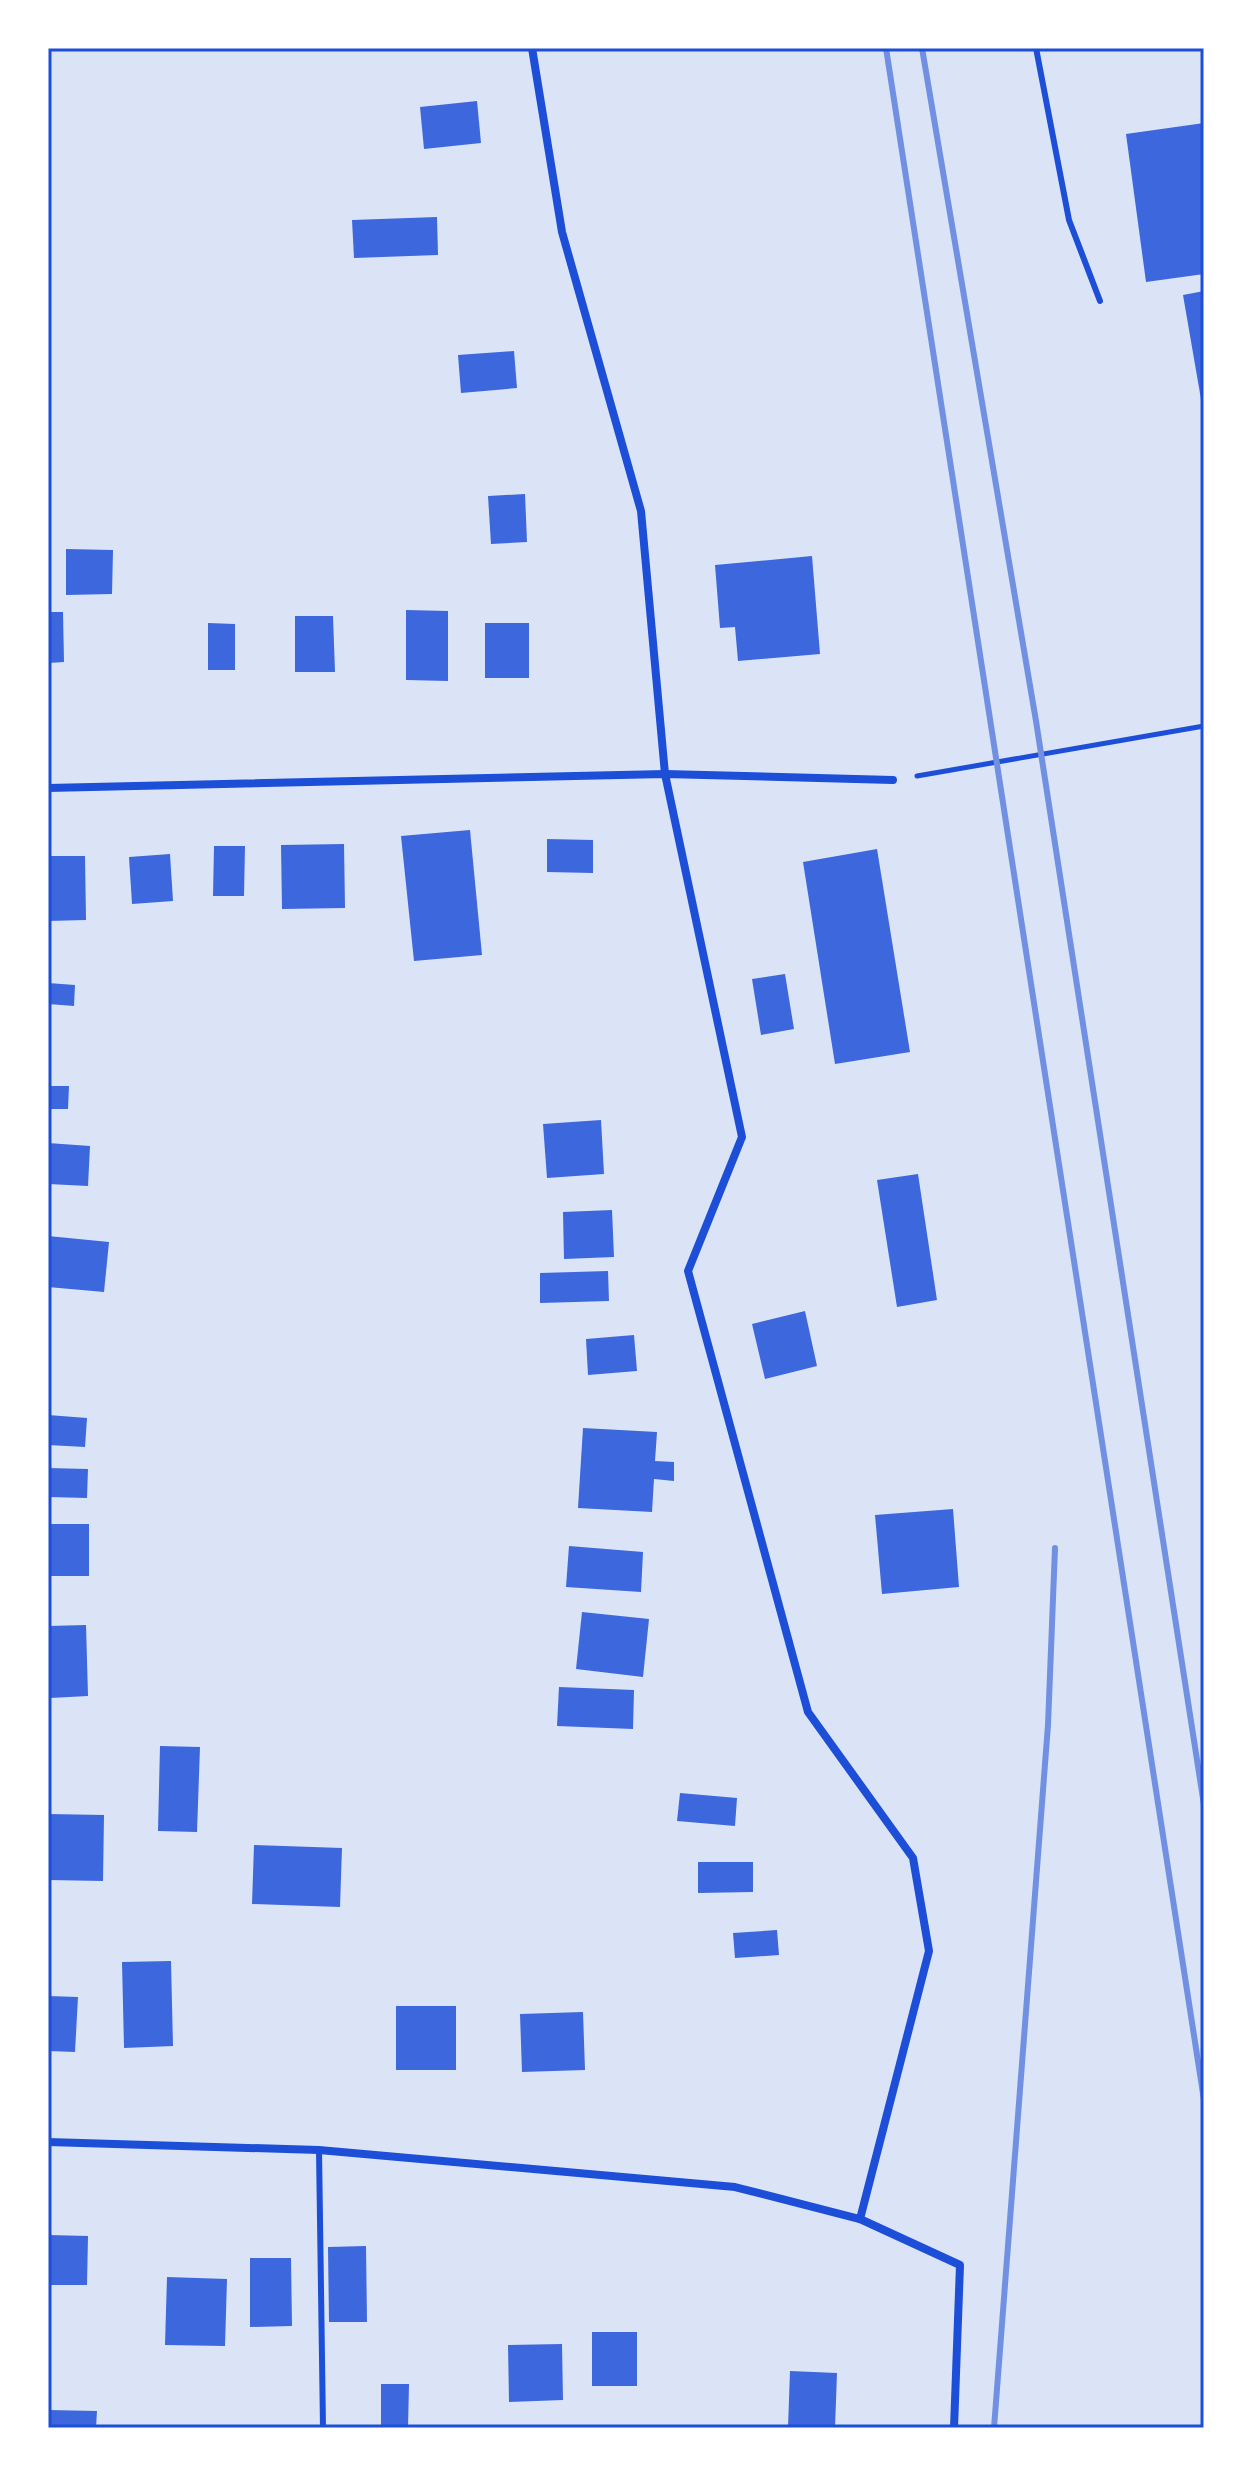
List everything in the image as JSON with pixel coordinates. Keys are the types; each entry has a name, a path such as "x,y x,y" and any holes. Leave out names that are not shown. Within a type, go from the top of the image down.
{"street":[{"path":"532,48 562,232 641,511 665,774 742,1137 688,1271 808,1712 913,1858 929,1951 860,2219"},
{"path":"48,788 665,774 893,780"},
{"path":"48,2142 319,2150 735,2187 860,2219 960,2265 954,2428"}],"lane":[{"path":"1036,48 1069,220 1100,301"},
{"path":"319,2150 323,2428"}],"path":[{"path":"893,780 1204,726"}],"shaded area":[{"path":"48,48 1204,48 1204,2428 48,2428"}],"building":[{"path":"477,101 481,143 424,149 420,107"},
{"path":"1204,123 1204,274 1146,282 1126,134"},
{"path":"437,217 438,255 354,258 352,220"},
{"path":"1204,291 1204,405 1202,405 1183,295"},
{"path":"514,351 517,388 461,393 458,355"},
{"path":"525,494 527,542 491,544 488,496"},
{"path":"66,549 113,550 112,594 66,595"},
{"path":"812,556 820,654 738,661 735,627 720,628 715,565"},
{"path":"406,610 448,611 448,681 406,680"},
{"path":"48,612 63,612 64,662 48,663"},
{"path":"295,616 333,616 335,672 295,672"},
{"path":"208,623 235,624 235,670 208,670"},
{"path":"485,623 529,623 529,678 485,678"},
{"path":"470,830 482,955 414,961 401,836"},
{"path":"547,839 593,840 593,873 547,872"},
{"path":"344,844 345,908 282,909 281,845"},
{"path":"214,846 245,846 244,896 213,896"},
{"path":"877,849 910,1052 835,1064 803,862"},
{"path":"170,854 173,901 132,904 129,857"},
{"path":"48,856 85,856 86,920 48,921"},
{"path":"785,974 794,1029 761,1035 752,979"},
{"path":"48,983 75,985 74,1006 48,1004"},
{"path":"48,1086 69,1086 68,1109 48,1109"},
{"path":"601,1120 604,1174 547,1178 543,1124"},
{"path":"48,1143 90,1146 88,1186 48,1184"},
{"path":"918,1174 937,1300 897,1307 877,1180"},
{"path":"612,1210 614,1257 564,1259 563,1212"},
{"path":"48,1236 109,1242 104,1292 48,1287"},
{"path":"608,1271 609,1301 540,1303 540,1273"},
{"path":"805,1311 817,1366 765,1379 752,1324"},
{"path":"634,1335 637,1371 588,1375 586,1339"},
{"path":"48,1415 87,1418 85,1447 48,1445"},
{"path":"583,1428 657,1432 655,1461 674,1462 674,1481 654,1479 652,1512 578,1508"},
{"path":"48,1468 88,1469 87,1498 48,1497"},
{"path":"953,1509 959,1587 882,1594 875,1515"},
{"path":"48,1524 89,1524 89,1576 48,1576"},
{"path":"569,1546 643,1552 641,1592 566,1587"},
{"path":"582,1612 649,1619 643,1677 576,1669"},
{"path":"86,1625 88,1696 50,1698 48,1626"},
{"path":"559,1687 634,1690 633,1729 557,1726"},
{"path":"160,1746 200,1747 197,1832 158,1831"},
{"path":"680,1793 737,1798 735,1826 677,1821"},
{"path":"48,1814 104,1815 103,1881 48,1880"},
{"path":"254,1845 342,1848 340,1907 252,1904"},
{"path":"698,1862 753,1862 753,1892 698,1893"},
{"path":"777,1930 779,1955 735,1958 733,1933"},
{"path":"171,1961 173,2046 124,2048 122,1962"},
{"path":"48,1996 78,1997 75,2052 48,2051"},
{"path":"396,2006 456,2006 456,2070 396,2070"},
{"path":"583,2012 585,2070 522,2072 520,2014"},
{"path":"48,2235 88,2236 87,2285 48,2285"},
{"path":"366,2246 367,2322 329,2322 328,2247"},
{"path":"250,2258 291,2258 292,2326 250,2327"},
{"path":"167,2277 227,2279 225,2346 165,2345"},
{"path":"592,2332 637,2332 637,2386 592,2386"},
{"path":"562,2344 563,2400 509,2402 508,2345"},
{"path":"790,2371 837,2373 835,2428 788,2428"},
{"path":"381,2384 409,2384 408,2428 381,2428"},
{"path":"48,2410 97,2411 96,2428 48,2428"}],"railway":[{"path":"886,48 1204,2100"},
{"path":"922,48 1036,721 1204,1805"},
{"path":"994,2428 1048,1725 1055,1548"}]}
